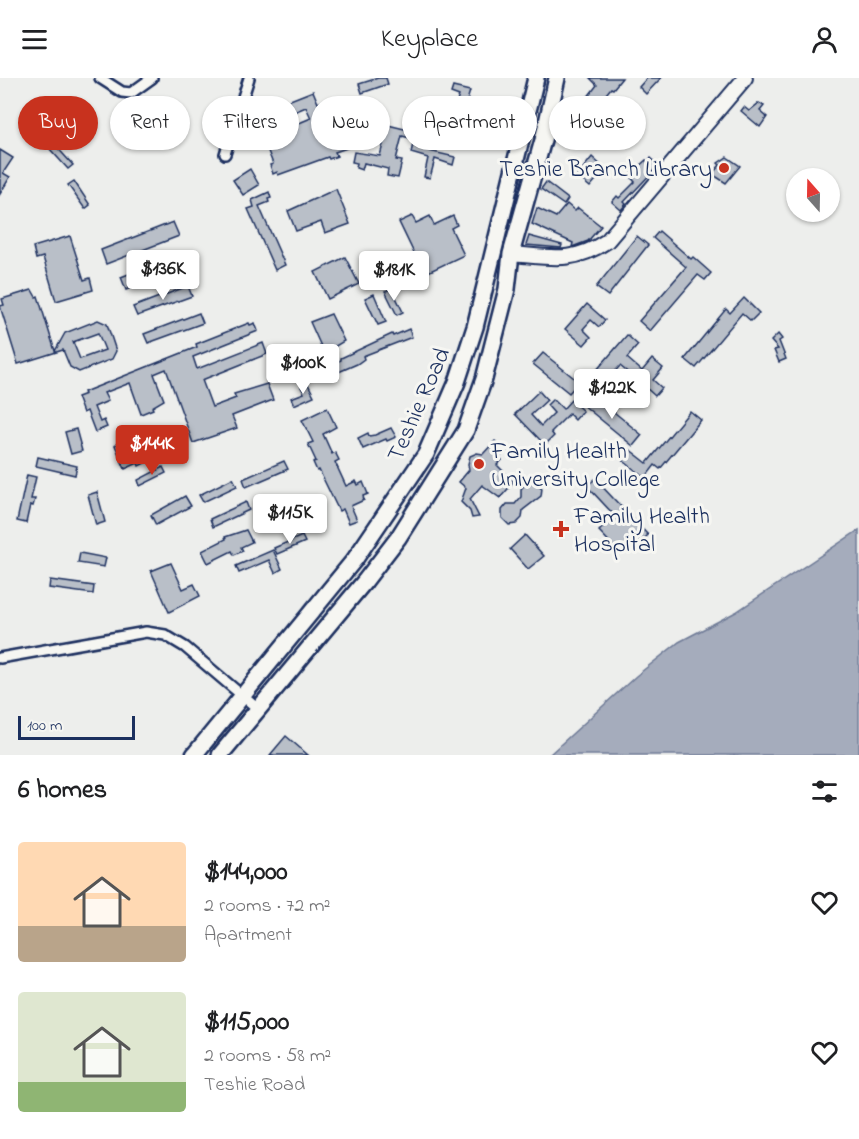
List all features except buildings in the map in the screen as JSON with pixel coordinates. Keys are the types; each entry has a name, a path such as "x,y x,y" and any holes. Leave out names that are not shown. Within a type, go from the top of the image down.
{"main road":[{"name":"Teshie Road","path":"194,755 368,542 426,454 457,382 475,327 536,78"},
{"name":"Teshie Road","path":"220,755 391,547 466,430 484,379 507,289 511,254 543,140 557,78"}],"street":[{"path":"100,78 122,92 131,93 152,78"},
{"path":"225,154 249,78"},
{"path":"511,254 578,257 607,242 745,78"},
{"path":"0,658 146,632 165,635 185,647 258,710"}],"water":[{"path":"859,530 859,755 549,755 636,676 679,642 736,612"}],"place":[{"name":"Teshie Branch Library","path":"724,168"},
{"name":"Family Health University College","path":"479,464"},
{"name":"Family Health Hospital","path":"561,529"}]}
